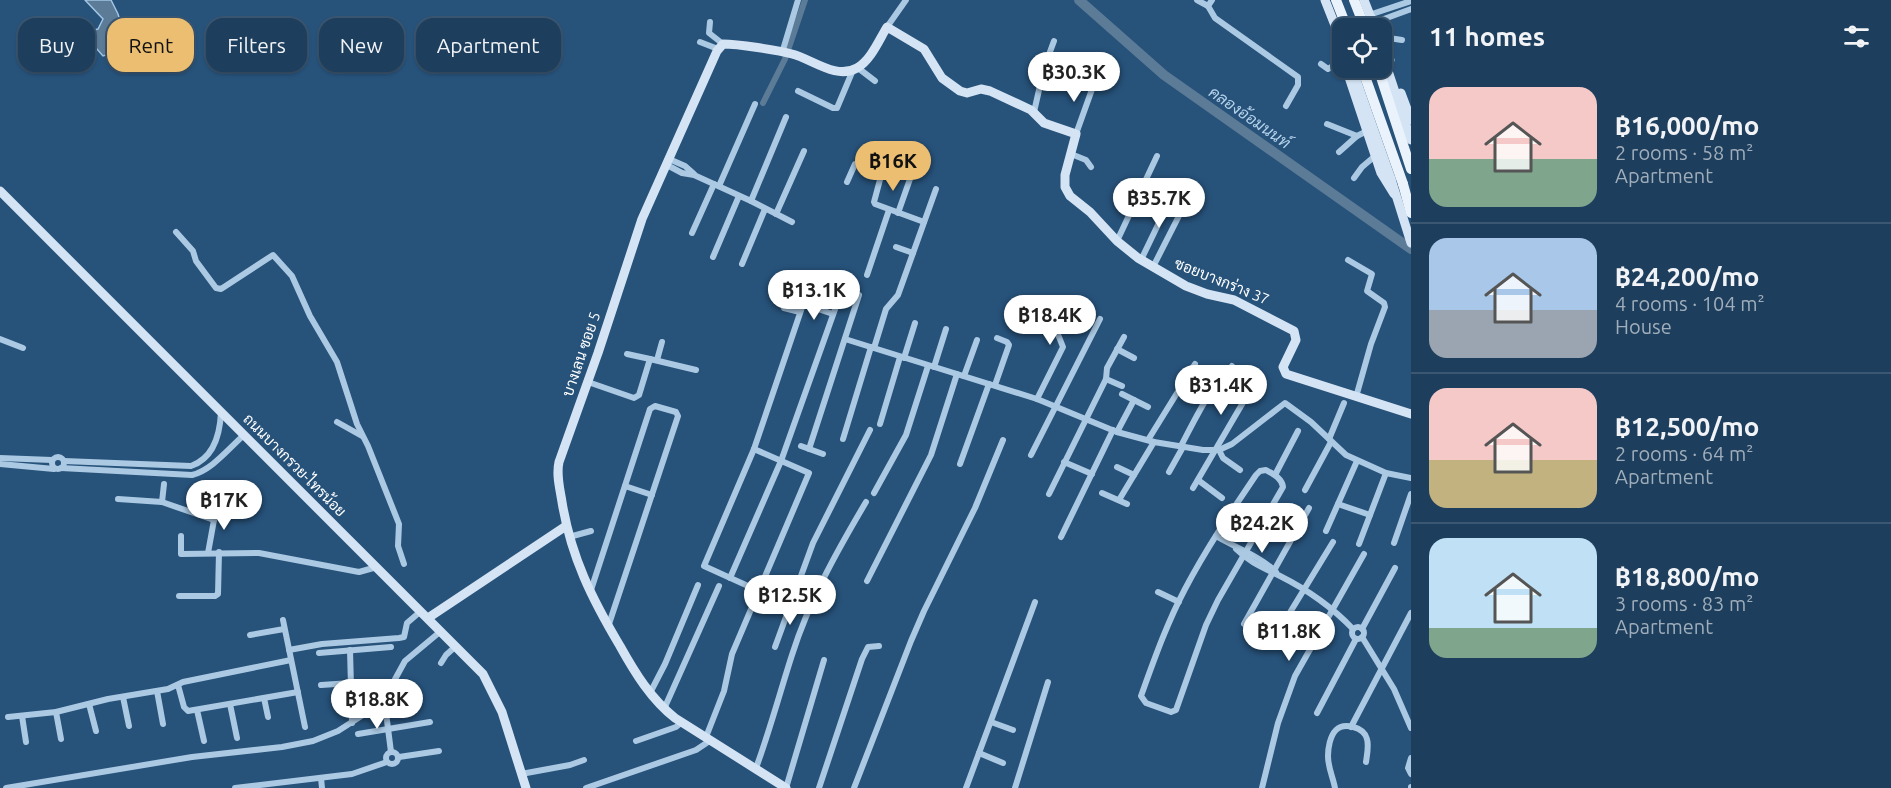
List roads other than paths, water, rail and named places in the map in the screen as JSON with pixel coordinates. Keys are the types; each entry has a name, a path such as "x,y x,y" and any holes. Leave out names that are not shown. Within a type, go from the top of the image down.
{"main road":[{"path":"1336,0 1340,18"},
{"path":"1354,0 1367,18"},
{"path":"1366,78 1411,213"},
{"path":"1381,78 1411,169"}],"street":[{"path":"785,53 798,0"},
{"path":"798,91 837,108 855,69 866,60 906,0"},
{"path":"1197,0 1210,3 1215,18 1298,77 1298,84 1286,106"},
{"path":"1325,0 1334,18"},
{"path":"1364,0 1370,18"},
{"path":"1382,18 1407,1 1409,10 1389,18"},
{"path":"710,22 709,33 721,46"},
{"path":"887,27 924,49 942,78 960,91 967,93 981,89 990,91 1034,112 1044,123 1076,134 1095,81"},
{"path":"1392,38 1402,40"},
{"path":"1034,112 1044,69 1054,41"},
{"path":"700,42 785,53 840,71 855,69 875,81"},
{"name":"บางเลน ซอย 5","path":"721,46 638,231 558,468 566,526 590,594 650,693 664,709 682,722 786,788"},
{"path":"1321,64 1328,69 1332,66"},
{"path":"1392,66 1411,120"},
{"path":"1349,78 1381,173 1392,192 1411,206"},
{"path":"1356,78 1411,243"},
{"path":"1390,78 1411,140"},
{"path":"692,233 755,104"},
{"path":"751,201 786,117"},
{"path":"1327,124 1357,136"},
{"path":"1339,152 1357,136 1367,131"},
{"name":"ซอยบางกร่าง 37","path":"1076,134 1065,175 1064,182 1067,192 1118,241 1141,260 1186,285 1207,294 1234,300 1294,330 1296,340 1283,368 1286,374 1411,414"},
{"path":"776,214 804,151"},
{"path":"1071,154 1086,160 1090,167"},
{"path":"1118,241 1157,156"},
{"path":"1354,178 1362,167 1375,156"},
{"path":"668,162 682,172 717,185 792,222"},
{"path":"847,182 855,164 879,171 881,176 874,202 877,206 924,222"},
{"path":"898,213 910,179"},
{"path":"843,438 886,309 898,295 936,189"},
{"name":"ถนนบางกรวย-ไทรน้อย","path":"0,191 483,674 494,693 526,788"},
{"path":"713,257 740,196"},
{"path":"1153,267 1186,202"},
{"path":"1141,260 1168,204"},
{"path":"742,264 765,209"},
{"path":"867,275 888,210"},
{"path":"176,232 192,251 196,261 216,288 221,289 273,255 292,276 310,316 337,362 357,424 399,524 398,546 404,564"},
{"path":"896,247 913,253"},
{"path":"1348,260 1372,274 1367,291 1384,303 1385,307 1371,344 1356,397"},
{"path":"789,274 812,278 754,449 704,566 790,605"},
{"path":"730,578 781,461 844,284"},
{"path":"809,449 859,295"},
{"path":"1036,399 1063,347 1057,332 1073,304"},
{"path":"784,308 801,308 833,314"},
{"path":"1031,456 1100,319"},
{"path":"880,424 915,323"},
{"path":"874,493 906,435 946,329"},
{"path":"1049,494 1106,379 1107,368 1124,337"},
{"path":"960,464 1009,345 997,338"},
{"path":"0,339 23,348"},
{"path":"845,339 1036,399 1115,431 1182,447 1217,450 1244,436 1285,403 1357,461 1386,473 1411,478"},
{"path":"867,581 931,454 977,340"},
{"path":"588,382 636,398 662,342"},
{"path":"1117,349 1134,358"},
{"path":"627,354 696,370"},
{"path":"1119,500 1195,364"},
{"path":"1169,472 1212,389 1219,380 1226,376 1232,366"},
{"path":"1106,379 1122,386"},
{"path":"1122,394 1148,407"},
{"path":"1192,488 1217,450 1248,394"},
{"path":"1060,537 1115,431 1134,400"},
{"path":"1305,490 1330,441 1344,403"},
{"path":"590,594 652,407 657,406 676,412 678,416 608,627"},
{"path":"0,464 52,460 58,457 64,461 191,466 199,463 212,450 220,428 221,412"},
{"path":"338,422 363,436"},
{"path":"775,647 813,543 870,430"},
{"path":"1275,475 1298,431"},
{"path":"0,458 58,469 192,475 201,473 244,435"},
{"path":"854,788 885,703 924,611 975,508 1003,440"},
{"path":"801,446 823,454"},
{"path":"586,788 696,750 708,739 724,691 732,654 809,473 754,449"},
{"path":"212,450 219,457"},
{"path":"1217,450 1223,458 1240,470"},
{"path":"52,460 52,465 58,469"},
{"path":"58,469 64,461"},
{"path":"1326,531 1357,461"},
{"path":"114,471 116,462"},
{"path":"1064,462 1092,474"},
{"path":"166,474 167,465"},
{"path":"1117,467 1134,475"},
{"path":"1266,470 1275,475 1283,487 1218,600 1206,625 1178,706 1172,712 1146,703 1141,696 1179,602 1216,536 1258,472 1266,470"},
{"path":"1359,544 1386,473"},
{"path":"1198,480 1222,498"},
{"path":"162,502 164,484"},
{"path":"625,486 652,495"},
{"path":"1102,493 1127,504"},
{"path":"1394,543 1411,494"},
{"path":"118,499 162,502 214,520"},
{"path":"756,768 776,712 792,654 808,614 844,538 866,502"},
{"path":"208,553 214,520 220,504"},
{"path":"1338,504 1370,515"},
{"path":"1244,624 1275,573 1309,508"},
{"path":"289,650 322,644 404,637 407,623 566,526"},
{"path":"569,537 591,531"},
{"path":"181,536 181,554 259,553 359,572 377,567"},
{"path":"1216,536 1332,609 1353,629"},
{"path":"1275,637 1333,542"},
{"path":"180,596 218,594 219,552"},
{"path":"1263,788 1286,699 1300,667 1364,554"},
{"path":"1317,713 1364,633 1362,629 1395,568"},
{"path":"650,693 665,664 698,585"},
{"path":"664,709 719,586"},
{"path":"1158,592 1179,602"},
{"path":"969,787 979,753 1035,602"},
{"path":"1351,727 1411,613"},
{"path":"283,620 305,727"},
{"path":"1353,629 1358,627 1362,629"},
{"path":"250,635 284,629"},
{"path":"1353,629 1352,635 1359,638 1382,667 1411,728"},
{"path":"388,692 405,661 441,631"},
{"path":"441,663 456,646"},
{"path":"819,788 862,658 868,647 879,646"},
{"path":"320,653 391,647"},
{"path":"350,650 352,723"},
{"path":"8,717 56,712 291,660"},
{"path":"786,788 824,660"},
{"path":"321,685 351,682"},
{"path":"1015,788 1048,682"},
{"path":"178,685 188,711 298,692"},
{"path":"157,690 164,724"},
{"path":"388,692 383,691 378,694 377,699 383,705 391,752"},
{"path":"6,788 192,757 282,747 313,741 352,723 383,705 391,699 388,692"},
{"path":"123,697 129,726"},
{"path":"264,698 268,717"},
{"path":"89,704 96,731"},
{"path":"230,704 237,738"},
{"path":"198,710 204,741"},
{"path":"1408,718 1411,711"},
{"path":"56,712 61,740"},
{"path":"22,716 26,742"},
{"path":"358,734 430,722"},
{"path":"636,741 670,730 682,722"},
{"path":"991,722 1013,730"},
{"path":"1335,788 1328,766 1330,740 1338,728 1342,726 1360,730 1368,739 1366,762"},
{"path":"399,757 440,751"},
{"path":"391,752 396,753 399,757"},
{"path":"387,762 387,754 391,752"},
{"path":"979,753 1003,763"},
{"path":"235,788 352,774 387,762 393,765 398,762 399,757"},
{"path":"1411,758 1408,768 1411,774"},
{"path":"521,774 570,765 584,760"},
{"path":"321,778 322,788"}],"water":[{"path":"85,0 111,0 118,14 119,18 107,18 107,55 103,56 95,47 95,30 98,29 103,19"}],"waterway":[{"path":"763,103 785,59 805,0"},
{"name":"คลองอ้อมนนท์","path":"1079,0 1164,75 1411,249"}]}
